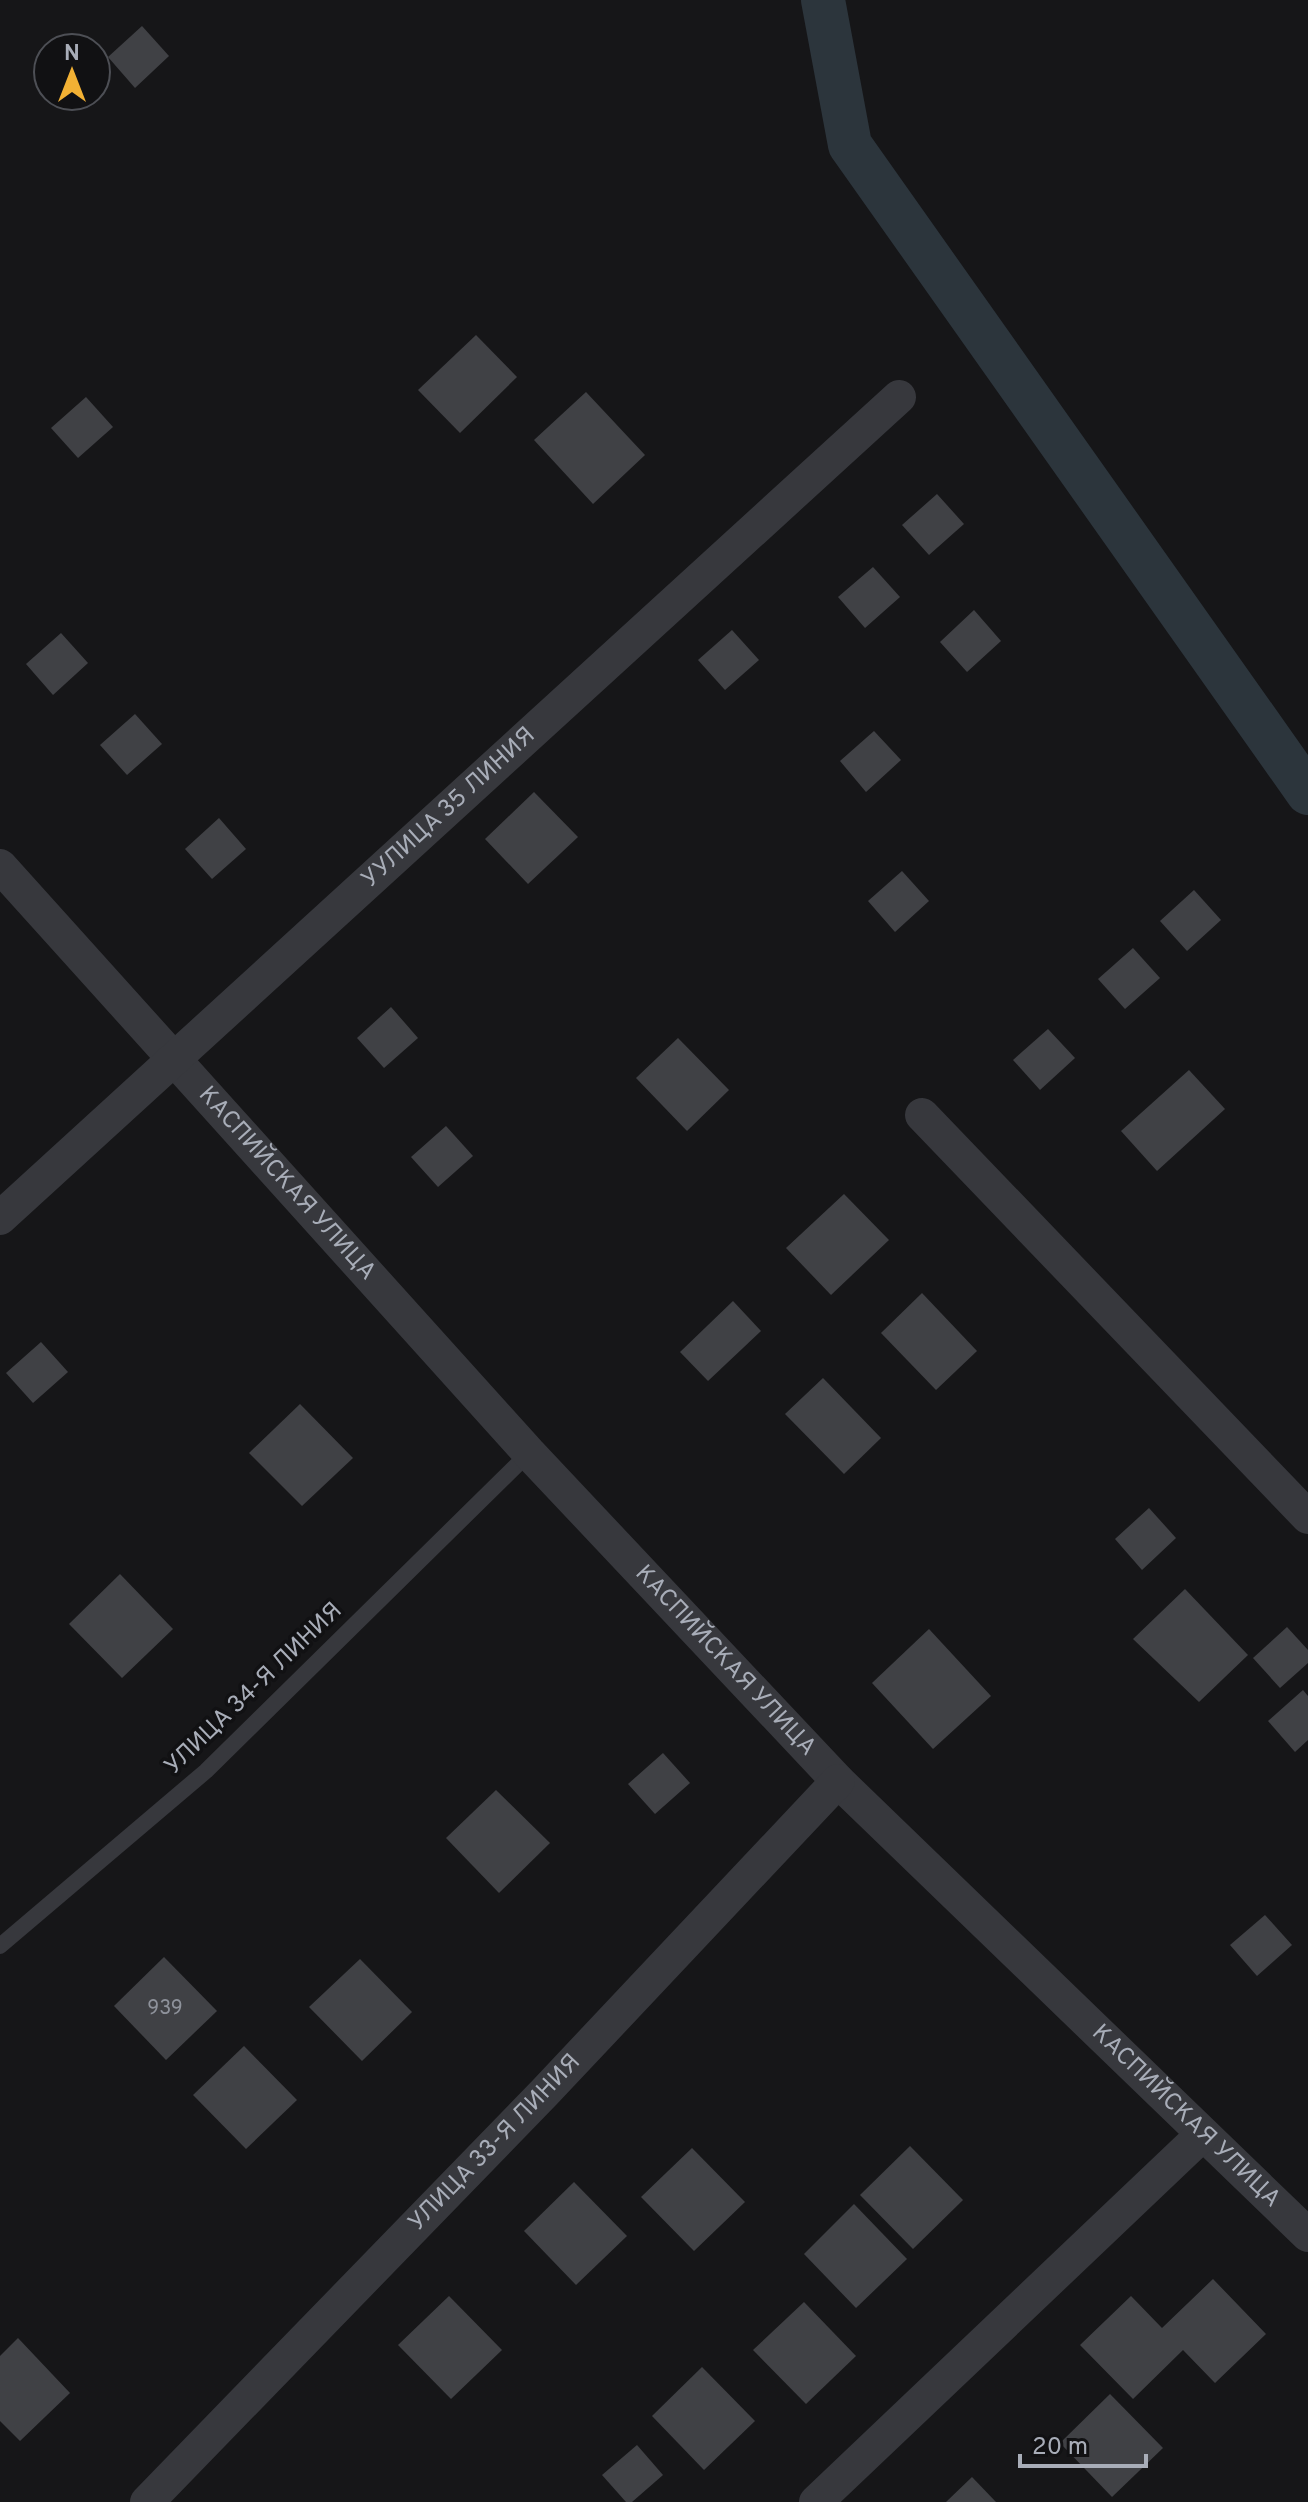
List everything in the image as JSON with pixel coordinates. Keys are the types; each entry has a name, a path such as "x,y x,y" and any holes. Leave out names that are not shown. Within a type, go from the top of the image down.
{"street":[{"name":"УУЛИЦА 35 ЛИНИЯ","path":"0,1218 899,397"},
{"name":"КАСПИЙСКАЯ УЛИЦА","path":"0,866 529,1453 838,1781 1308,2235"},
{"path":"922,1115 1308,1517"},
{"name":"УЛИЦА 33-Я ЛИНИЯ","path":"147,2502 556,2080 838,1781"},
{"path":"816,2502 1202,2135"}],"lane":[{"name":"УЛИЦА 34-Я ЛИНИЯ","path":"0,1946 206,1771 529,1453"}],"building":[{"path":"142,26 169,56 135,88 112,62 112,53"},
{"path":"476,335 517,377 460,433 418,390"},
{"path":"586,392 645,455 593,504 534,440"},
{"path":"86,397 113,427 78,458 51,428"},
{"path":"937,494 964,524 929,555 902,525"},
{"path":"873,567 900,597 865,628 838,597"},
{"path":"974,610 1001,641 967,672 940,642"},
{"path":"732,630 759,660 725,690 698,660"},
{"path":"61,633 88,663 53,695 26,664"},
{"path":"135,714 162,744 127,775 100,745"},
{"path":"874,731 901,760 866,792 840,761"},
{"path":"534,792 578,837 528,884 485,839"},
{"path":"219,818 246,849 212,879 185,849"},
{"path":"902,871 929,901 895,932 868,901"},
{"path":"1194,890 1221,920 1187,951 1160,921"},
{"path":"1133,948 1160,978 1125,1009 1098,979"},
{"path":"391,1007 418,1038 384,1068 357,1038"},
{"path":"1048,1029 1075,1058 1040,1090 1013,1060"},
{"path":"678,1038 729,1090 687,1131 636,1078"},
{"path":"1189,1070 1225,1109 1157,1171 1121,1131"},
{"path":"446,1126 473,1156 438,1187 411,1157"},
{"path":"844,1194 889,1240 831,1295 786,1248"},
{"path":"922,1293 977,1351 936,1390 881,1333"},
{"path":"733,1301 761,1331 708,1381 680,1352"},
{"path":"41,1342 68,1372 33,1403 6,1373"},
{"path":"823,1378 881,1438 844,1474 785,1414"},
{"path":"300,1404 353,1458 302,1506 249,1453"},
{"path":"1149,1508 1176,1538 1142,1570 1115,1539"},
{"path":"120,1574 173,1629 122,1678 69,1624"},
{"path":"1185,1589 1248,1655 1199,1702 1133,1639"},
{"path":"1287,1627 1308,1650 1308,1663 1280,1688 1253,1658"},
{"path":"929,1629 991,1696 933,1749 872,1683"},
{"path":"1303,1690 1308,1696 1308,1740 1295,1752 1268,1721"},
{"path":"663,1753 690,1783 655,1814 628,1784"},
{"path":"496,1790 550,1843 499,1893 446,1838"},
{"path":"1265,1915 1292,1945 1257,1976 1230,1945"},
{"path":"164,1957 217,2011 166,2060 114,2006"},
{"path":"360,1959 412,2012 362,2061 309,2007"},
{"path":"244,2046 297,2100 246,2149 193,2095"},
{"path":"910,2146 963,2200 913,2249 860,2195"},
{"path":"692,2148 745,2202 694,2251 641,2197"},
{"path":"574,2182 627,2236 576,2285 524,2231"},
{"path":"854,2204 907,2259 856,2308 804,2254"},
{"path":"1213,2279 1266,2334 1215,2383 1183,2350 1133,2399 1080,2345 1131,2296 1162,2328"},
{"path":"449,2296 502,2350 451,2399 398,2345"},
{"path":"804,2302 856,2356 806,2404 753,2350"},
{"path":"18,2338 70,2393 20,2441 0,2421 0,2356"},
{"path":"702,2367 755,2421 704,2470 652,2416"},
{"path":"1110,2394 1163,2448 1112,2497 1060,2443"},
{"path":"637,2445 663,2475 632,2502 626,2502 602,2475"},
{"path":"972,2477 996,2502 946,2502"}],"waterway":[{"path":"823,0 850,145 1308,793"}]}
